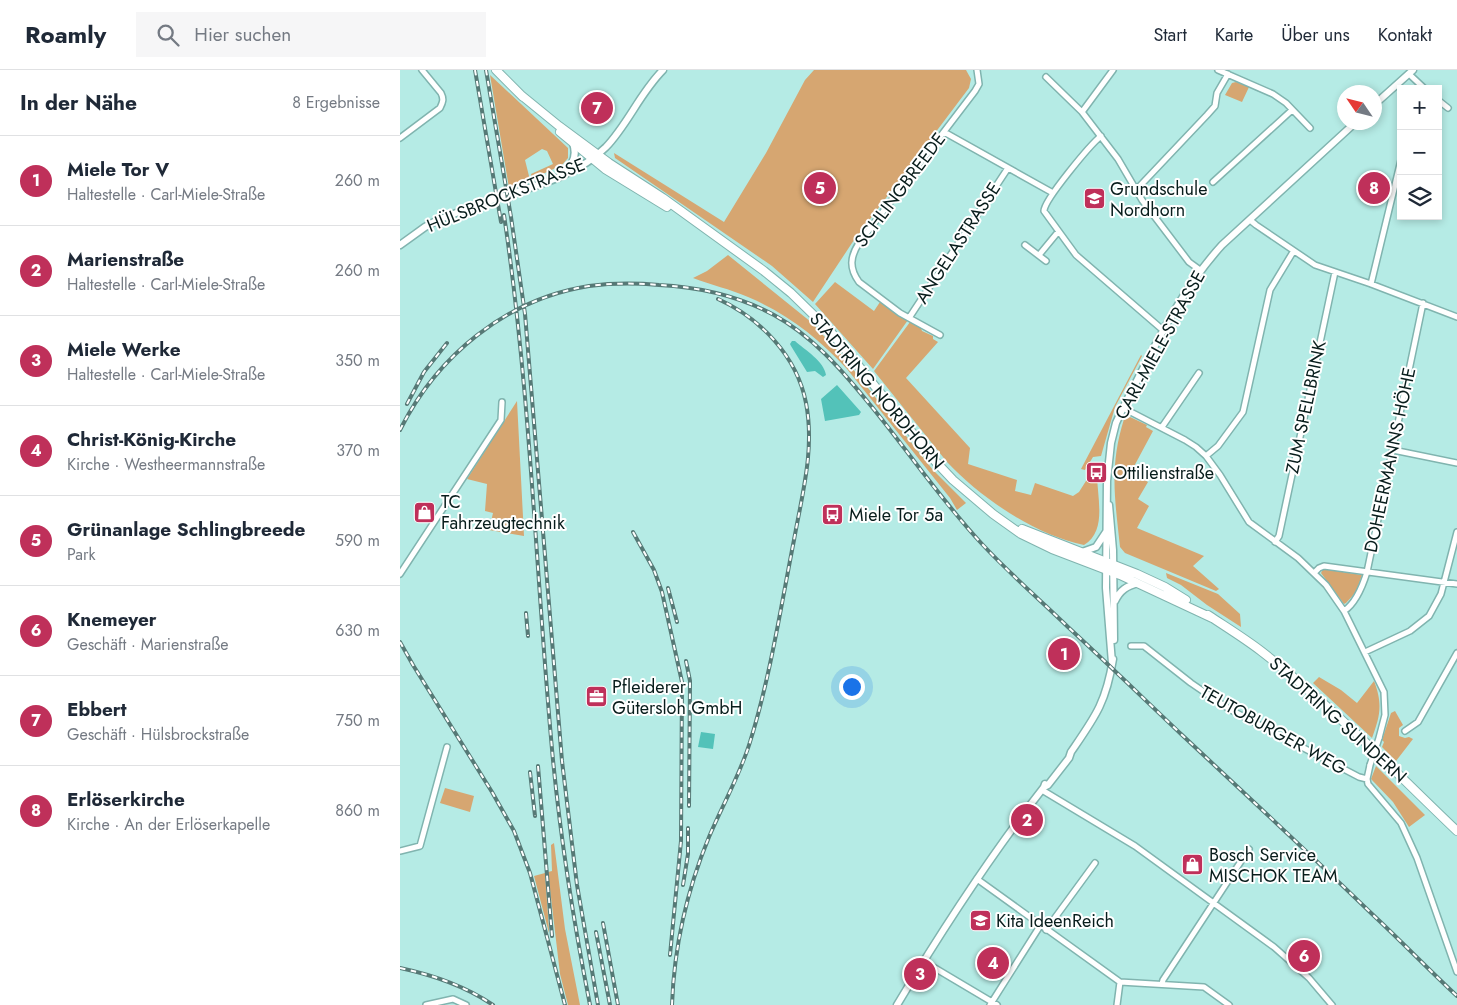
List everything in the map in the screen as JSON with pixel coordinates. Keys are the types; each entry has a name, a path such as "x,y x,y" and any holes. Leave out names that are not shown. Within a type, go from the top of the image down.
{"main road":[{"name":"STADTRING NORDHORN","path":"496,70 544,118 573,143 595,156"},
{"name":"STADTRING NORDHORN","path":"521,94 595,156 609,172 697,223 792,293 830,331 935,462 953,480 1009,525 1022,534 1052,549 1110,567"},
{"name":"STADTRING NORDHORN","path":"1009,525 1082,552 1110,567"},
{"name":"STADTRING SUNDERN","path":"1110,567 1138,583 1212,618"},
{"name":"STADTRING SUNDERN","path":"1110,567 1165,588 1261,650 1334,714 1457,831"}],"street":[{"path":"400,138 443,104 441,93 422,70"},
{"name":"HÜLSBROCKSTRASSE","path":"400,245 409,237 438,220 552,180 576,169 595,156 619,130 645,91 663,70"},
{"name":"SCHLINGBREEDE","path":"940,335 909,318 859,282 852,269 852,257 859,243 975,91 979,84 977,70"},
{"path":"1082,112 1112,70"},
{"path":"1218,70 1273,94 1310,128"},
{"path":"1382,98 1411,71 1422,85"},
{"path":"1137,189 1207,115 1214,106 1217,93 1228,74"},
{"path":"1046,77 1082,112 1118,159 1142,200 1189,262 1200,270"},
{"path":"1442,103 1448,108"},
{"path":"1213,182 1292,110"},
{"name":"CARL-MIELE-STRASSE","path":"897,1005 977,879 1064,757 1071,752 1103,703 1109,684 1112,663 1114,610 1106,531 1107,481 1111,443 1116,423 1123,408 1184,294 1200,270 1222,245 1347,130"},
{"path":"944,132 1053,193"},
{"path":"1101,136 1053,193 1044,206 1044,211 1076,254 1164,330"},
{"path":"552,180 572,165 575,158 573,143"},
{"name":"ANGELASTRASSE","path":"909,318 1008,168"},
{"path":"1371,284 1397,175"},
{"path":"1250,220 1256,226 1315,265 1424,303 1457,317"},
{"path":"1038,255 1058,232"},
{"path":"1025,245 1046,261"},
{"path":"1206,456 1218,446 1243,412 1270,290 1294,252"},
{"name":"ZUM SPELLBRINK","path":"1275,542 1279,536 1335,272"},
{"name":"DOHEERMANNS HÖHE","path":"1344,611 1358,593 1367,572 1424,303"},
{"path":"1162,427 1199,373"},
{"path":"400,574 501,420 502,402"},
{"path":"1123,408 1185,440 1206,456 1249,522 1315,572 1344,611 1384,692 1385,715 1380,738 1370,765 1367,779 1368,784 1401,823 1436,908 1457,972"},
{"path":"1393,450 1457,463"},
{"name":"CARL-MIELE-STRASSE","path":"1107,481 1112,523 1110,567 1110,654 1112,663"},
{"path":"1082,552 1096,547 1106,531"},
{"path":"1365,652 1410,631 1425,620 1437,604 1445,582 1447,567 1457,532"},
{"path":"1315,572 1324,566 1457,584"},
{"path":"1114,610 1118,594 1124,588 1138,583"},
{"name":"TEUTOBURGER WEG","path":"1131,646 1144,646 1191,684 1229,709 1359,778 1367,779"},
{"path":"1405,731 1418,722 1457,653"},
{"path":"400,851 420,846 448,747"},
{"path":"1043,788 1135,846 1274,947 1309,978 1332,1005"},
{"path":"1162,984 1213,902 1249,849"},
{"path":"1046,930 1095,862"},
{"path":"977,879 1120,982 1204,988 1229,1005"},
{"path":"924,961 993,1004 1040,926"},
{"path":"1117,1005 1120,982"},
{"path":"426,1005 453,999 466,1005"}],"shaded area":[{"path":"814,70 966,70 971,79 969,88 852,243 813,302 772,266 615,158 614,153 724,222 766,153 805,80"},
{"path":"490,75 568,148 568,158 562,165 532,179 531,174 553,164 547,151 542,149 525,160 530,180 509,188"},
{"path":"1236,82 1249,87 1242,102 1225,95 1232,83"},
{"path":"728,255 811,322 845,359 933,470 966,503 957,510 950,498 847,369 801,327 776,311 741,294 693,278 707,271"},
{"path":"835,282 874,311 880,302 908,320 873,369 815,304"},
{"path":"910,322 933,336 933,339 938,342 906,378 970,448 968,464 1017,480 1015,491 1031,495 1035,483 1073,496 1079,492 1098,462 1099,518 1097,529 1092,538 1084,545 1065,540 1028,524 976,489 947,462 874,371"},
{"path":"1141,355 1115,407 1101,456 1093,457 1085,470 1081,469"},
{"path":"517,401 524,536 489,530 493,513 485,511 487,484 467,479"},
{"path":"1130,417 1147,425 1146,427 1153,431 1131,472 1148,482 1138,499 1149,506 1137,528 1204,556 1193,566 1219,589 1216,591 1125,553 1120,547 1114,483 1116,452 1124,419"},
{"path":"1323,569 1362,575 1356,592 1346,603 1344,604 1321,573"},
{"path":"1166,573 1218,594 1240,614 1241,627 1181,585 1167,578"},
{"path":"1319,677 1341,690 1357,703 1374,681 1379,697 1379,710 1372,738 1313,683"},
{"path":"1395,711 1403,725 1399,728 1399,736 1413,739 1396,761 1382,747 1384,742 1382,740 1391,713"},
{"path":"1376,766 1425,815 1409,827 1393,802 1371,779"},
{"path":"445,788 474,796 470,812 440,803"},
{"path":"554,843 565,929 580,1005 568,1005 560,974 548,872 552,871 551,845"},
{"path":"545,873 549,930 549,933 534,876"}],"water":[{"path":"792,341 795,341 818,360 826,375 823,377 815,371 807,372 790,344"},
{"path":"837,385 861,412 859,415 825,421 821,399"},
{"path":"701,732 715,734 713,749 698,747"}],"railway":[{"path":"475,70 501,222"},
{"path":"486,70 525,314 562,761 577,885 598,1005"},
{"path":"504,215 521,351 556,791 568,883 590,1005"},
{"path":"400,430 415,403 433,378 454,355 477,335 502,318 530,304 559,293 606,284 674,286 704,290 761,308 788,323 836,365 952,509 1003,565 1457,996"},
{"path":"672,1005 679,941 688,898 709,837 746,754 757,718 775,642 801,506 808,455 809,437 806,403 801,386 785,354 762,328 733,307 718,299"},
{"path":"407,404 424,372 447,343"},
{"path":"633,532 654,570 662,592 682,682 681,841 670,955"},
{"path":"668,588 677,622"},
{"path":"526,613 528,636"},
{"path":"400,642 514,831 530,873 565,1005"},
{"path":"686,661 690,681 689,806"},
{"path":"538,766 552,936"},
{"path":"530,772 535,816"},
{"path":"683,885 688,854 688,828"},
{"path":"603,923 618,1005"},
{"path":"596,932 610,1005"},
{"path":"400,968 448,982 471,992 493,1005"}],"place":[{"name":"Ebbert","path":"597,108"},
{"name":"Grünanlage Schlingbreede","path":"820,188"},
{"name":"Erlöserkirche","path":"1374,188"},
{"name":"Grundschule Nordhorn","path":"1094,199"},
{"name":"Ottilienstraße","path":"1097,473"},
{"name":"TC Fahrzeugtechnik","path":"425,512"},
{"name":"Miele Tor 5a","path":"833,515"},
{"name":"Miele Tor V","path":"1064,654"},
{"name":"Pfleiderer Gütersloh GmbH","path":"596,697"},
{"name":"Marienstraße","path":"1027,820"},
{"name":"Bosch Service MISCHOK TEAM","path":"1193,865"},
{"name":"Kita IdeenReich","path":"980,921"},
{"name":"Knemeyer","path":"1304,956"},
{"name":"Christ-König-Kirche","path":"993,963"},
{"name":"Miele Werke","path":"920,974"}]}
